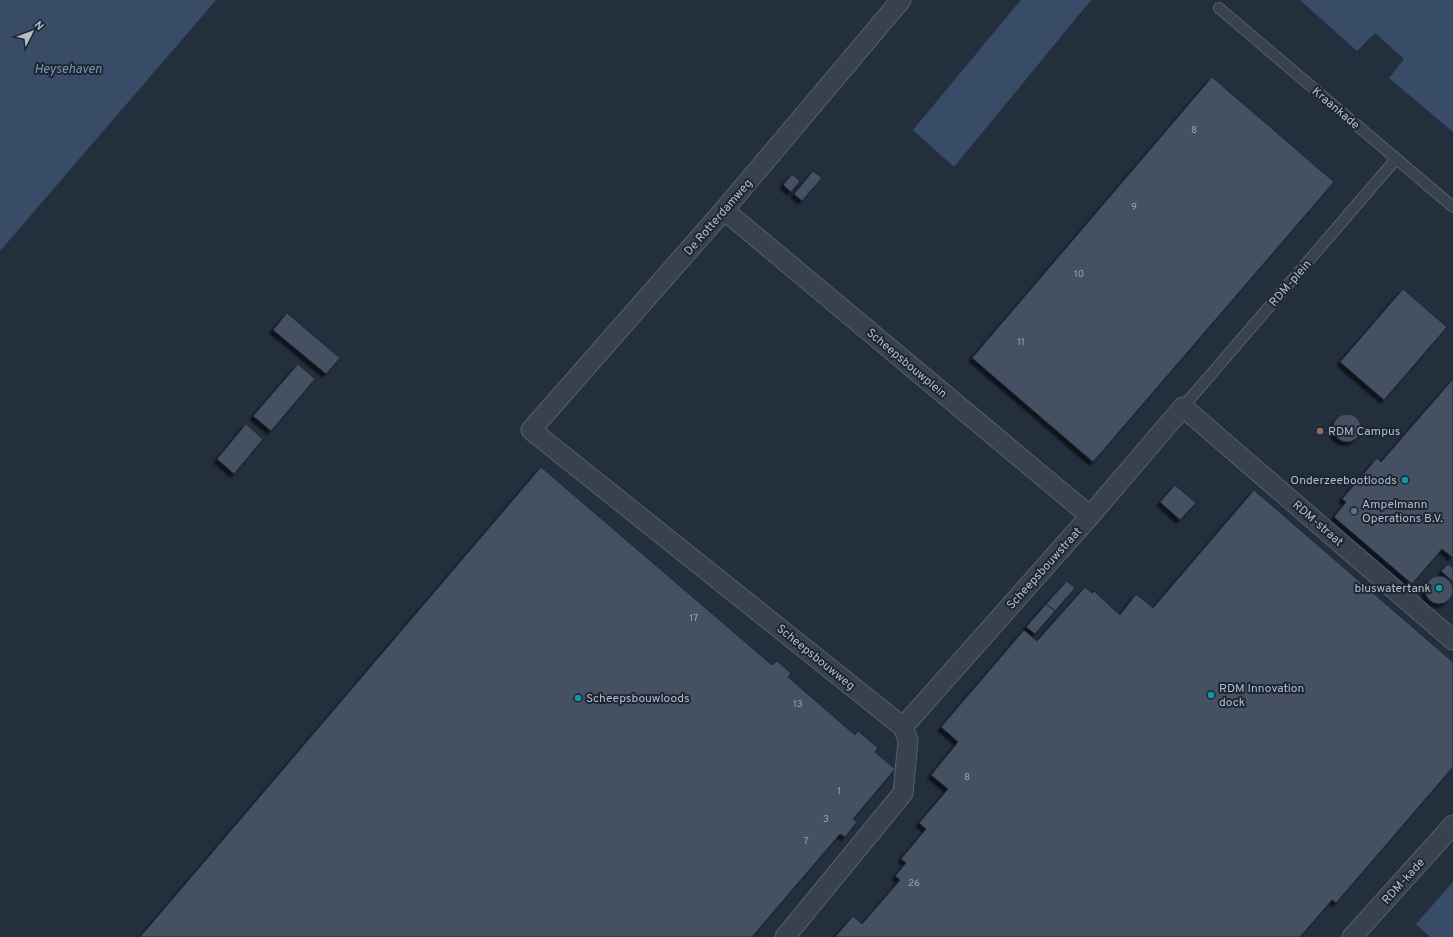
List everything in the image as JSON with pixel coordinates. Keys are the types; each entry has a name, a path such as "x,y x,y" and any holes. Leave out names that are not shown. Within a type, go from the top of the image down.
{"street":[{"name":"De Rotterdamweg","path":"531,430 724,210 901,0"},
{"name":"Scheepsbouwplein","path":"724,210 1090,516"},
{"name":"Scheepsbouwstraat","path":"903,727 1090,516 1183,407"},
{"name":"RDM-straat","path":"1183,407 1453,640"},
{"name":"Scheepsbouwweg","path":"531,430 903,727"},
{"path":"784,937 903,793 908,740 903,727"},
{"name":"RDM-kade","path":"1352,937 1453,825"}],"lane":[{"name":"Kraankade","path":"1220,8 1453,207"},
{"name":"RDM-plein","path":"1183,407 1396,159"}],"water":[{"name":"Heysehaven","path":"0,0 216,0 0,251"},
{"path":"1021,0 1091,0 954,167 913,130"},
{"path":"1300,0 1453,0 1453,132 1389,78 1404,59 1375,33 1357,51"},
{"path":"1453,882 1453,937 1430,937 1416,924"}],"building":[{"path":"1212,77 1334,182 1093,462 972,358"},
{"path":"813,171 822,178 802,201 794,194"},
{"path":"792,174 800,181 791,192 783,185"},
{"path":"1403,289 1447,327 1384,400 1340,362"},
{"path":"287,313 340,358 326,374 273,330"},
{"path":"298,364 315,379 271,431 253,416"},
{"name":"Onderzeebootloods","path":"1453,379 1453,558 1442,549 1412,584 1334,517 1346,502 1342,499 1377,458 1381,462"},
{"path":"1347,414 1357,418 1361,428 1357,438 1347,442 1337,438 1333,428 1337,418"},
{"path":"246,424 263,439 234,474 217,459"},
{"name":"Scheepsbouwloods","path":"541,467 772,665 777,661 791,673 788,677 855,735 858,731 878,748 875,752 895,769 853,819 857,822 845,837 840,834 752,937 140,937"},
{"path":"1175,485 1196,503 1180,520 1160,502"},
{"name":"RDM Campus","path":"1254,490 1453,662 1453,767 1336,903 1332,900 1300,937 835,937 853,916 862,924 900,880 895,876 906,863 901,859 926,829 919,823 948,789 931,775 958,742 941,727 1024,630 1037,641 1085,587 1092,593 1094,591 1120,615 1136,594 1153,608"},
{"path":"1448,564 1453,568 1453,582 1441,571"},
{"name":"bluswatertank","path":"1439,576 1445,577 1449,580 1452,584 1452,596 1449,600 1445,603 1439,604 1433,603 1429,600 1426,596 1425,590 1426,584 1429,580 1433,577"},
{"path":"1067,581 1075,588 1055,611 1046,604"},
{"path":"1046,604 1055,611 1035,634 1026,627"}],"place":[{"name":"RDM Campus","path":"1320,431"},
{"name":"Onderzeebootloods","path":"1405,480"},
{"name":"Ampelmann Operations B.V.","path":"1354,511"},
{"name":"bluswatertank","path":"1439,588"},
{"name":"RDM Innovation dock","path":"1211,695"},
{"name":"Scheepsbouwloods","path":"578,698"}]}
